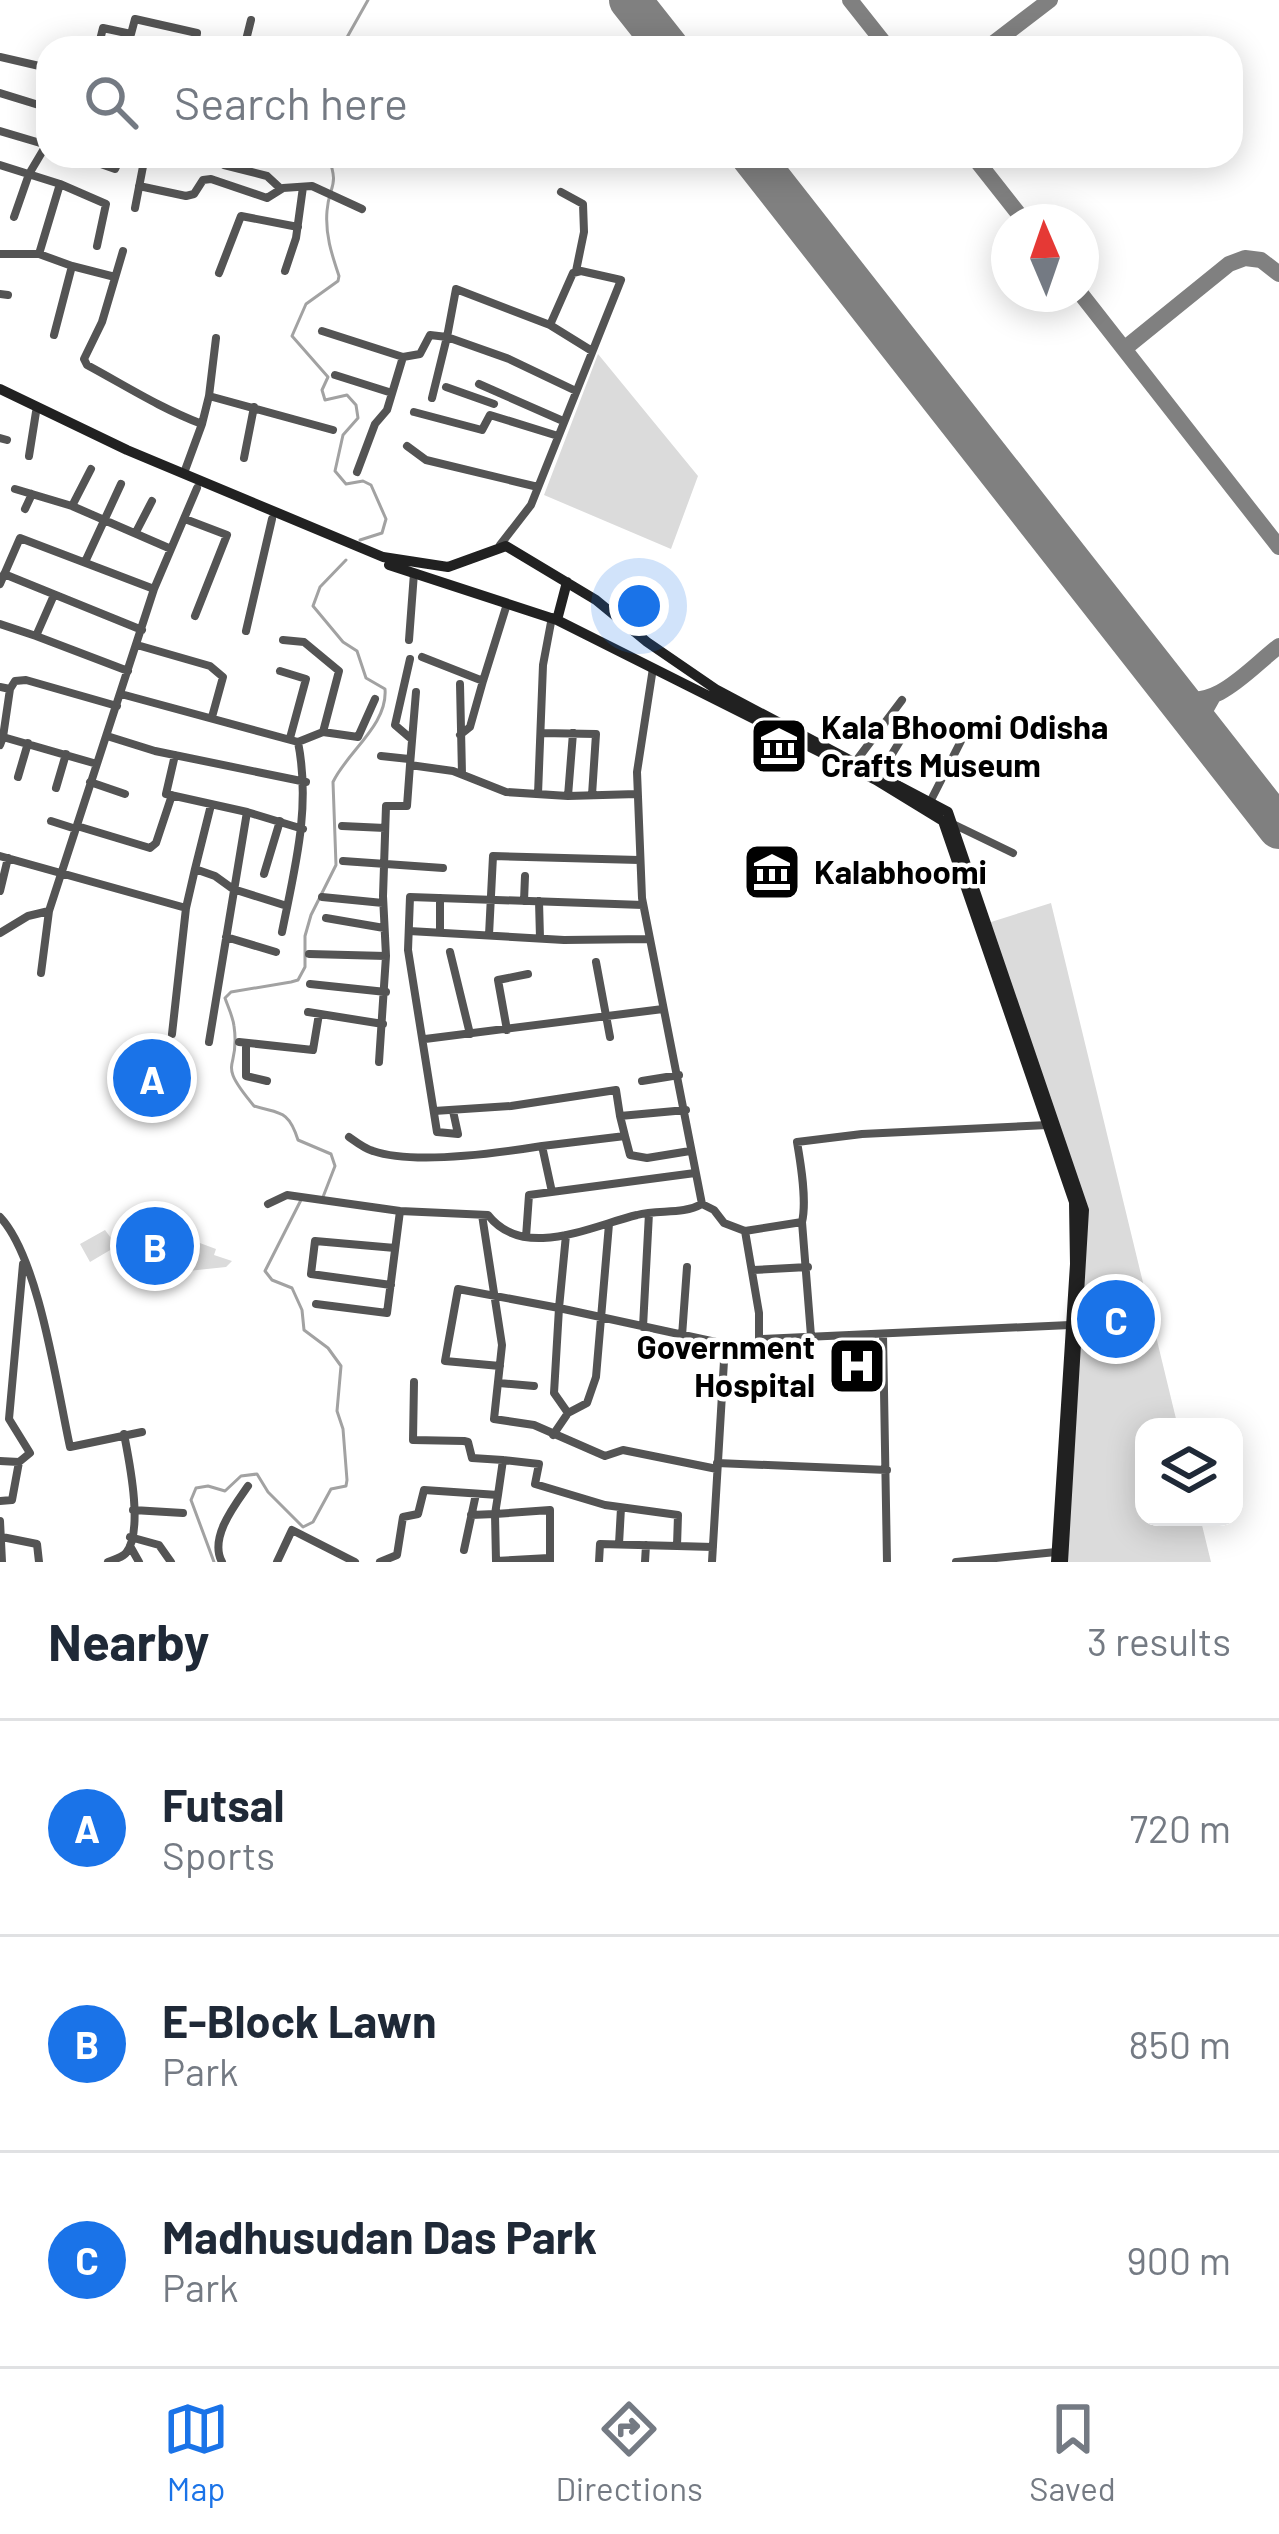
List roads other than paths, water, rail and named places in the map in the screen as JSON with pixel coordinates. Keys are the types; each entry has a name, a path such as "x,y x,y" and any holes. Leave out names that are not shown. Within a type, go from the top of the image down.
{"main road":[{"path":"0,392 197,488 272,519 555,618 928,808 943,821 1075,1212 1072,1361"},
{"path":"0,392 183,475 383,557 448,567 500,545 567,582 718,690 948,812 1082,1198 1059,1559"},
{"path":"555,618 567,582"}],"street":[{"path":"101,36 103,28 131,34 135,19 196,36"},
{"path":"247,36 250,20"},
{"path":"0,57 36,65"},
{"path":"0,93 36,104"},
{"path":"0,131 36,141"},
{"path":"14,217 36,164"},
{"path":"0,165 106,204 97,247"},
{"path":"135,208 143,168"},
{"path":"236,168 267,176 281,189"},
{"path":"139,185 182,196 194,194 206,179 257,197 303,187 325,191 362,209"},
{"path":"39,254 60,184"},
{"path":"285,272 303,187"},
{"path":"550,325 576,271 584,232 583,204 561,192"},
{"path":"219,273 241,216 298,226"},
{"path":"123,251 85,364 130,387 148,403 202,424"},
{"path":"0,254 39,254 115,277"},
{"path":"54,335 72,266"},
{"path":"500,545 531,505 621,280 576,271"},
{"path":"432,398 456,289 550,325 592,352"},
{"path":"322,331 403,357 419,354 430,335 447,337 509,359 576,391"},
{"path":"183,475 209,396 216,338"},
{"path":"356,472 372,430 385,414 403,357"},
{"path":"335,375 392,393"},
{"path":"479,384 563,422"},
{"path":"446,387 494,404"},
{"path":"414,412 482,430 498,391"},
{"path":"209,396 333,430"},
{"path":"244,458 254,407"},
{"path":"29,456 37,412"},
{"path":"490,415 558,436"},
{"path":"407,446 432,462 538,487"},
{"path":"72,506 91,469"},
{"path":"85,562 121,484"},
{"path":"41,973 49,911 90,782 154,589 197,488"},
{"path":"15,489 72,506 171,549"},
{"path":"26,509 32,494"},
{"path":"136,532 152,501"},
{"path":"185,519 226,535 195,616"},
{"path":"247,631 272,519"},
{"path":"16,526 20,538 2,574 142,630"},
{"path":"20,538 154,589"},
{"path":"0,544 16,548"},
{"path":"409,640 414,572"},
{"path":"36,636 54,595"},
{"path":"460,735 470,727 507,604"},
{"path":"538,794 543,665 555,618"},
{"path":"0,625 128,671"},
{"path":"284,640 304,642 339,671 323,732"},
{"path":"137,645 210,666 223,677 212,717"},
{"path":"422,657 483,681"},
{"path":"409,737 395,724 410,659"},
{"path":"653,667 637,772 643,905 702,1204"},
{"path":"280,671 306,679 294,740 306,782 303,829 282,932"},
{"path":"97,764 2,734 5,688 26,680 117,706"},
{"path":"460,683 462,774"},
{"path":"379,1062 386,992 386,806 407,806 416,692"},
{"path":"121,694 294,740 323,732 358,737 375,699"},
{"path":"856,761 902,700"},
{"path":"880,774 905,731"},
{"path":"541,733 596,734 592,795"},
{"path":"568,796 573,733"},
{"path":"107,736 306,782"},
{"path":"931,800 961,741"},
{"path":"18,777 28,743"},
{"path":"56,788 66,754"},
{"path":"175,755 166,794 303,829"},
{"path":"381,756 462,774 506,792 637,794"},
{"path":"90,782 125,794"},
{"path":"51,821 150,848 156,843 172,795"},
{"path":"172,1034 186,908 211,805"},
{"path":"209,1042 247,812"},
{"path":"264,874 280,821"},
{"path":"955,825 1013,853"},
{"path":"342,826 386,828"},
{"path":"490,935 493,856 639,860"},
{"path":"0,891 4,857 186,908"},
{"path":"343,861 443,868"},
{"path":"195,869 215,875 233,889 287,906"},
{"path":"524,901 525,876"},
{"path":"322,897 383,903"},
{"path":"453,1111 458,1134 437,1132 408,950 410,897 643,905"},
{"path":"440,898 440,932"},
{"path":"539,902 540,938"},
{"path":"0,933 28,916 49,911"},
{"path":"326,918 384,928"},
{"path":"409,931 650,939"},
{"path":"226,937 276,952"},
{"path":"450,952 470,1034"},
{"path":"309,954 386,956"},
{"path":"596,962 610,1037"},
{"path":"507,1030 498,980 528,974"},
{"path":"310,984 386,992"},
{"path":"424,1039 663,1009"},
{"path":"267,1082 246,1076 243,1043 314,1050 314,1013 383,1024"},
{"path":"613,1074 631,1155 646,1159 690,1150"},
{"path":"642,1081 679,1075"},
{"path":"434,1111 616,1090"},
{"path":"620,1116 686,1110"},
{"path":"811,1336 803,1176 796,1142 1048,1125"},
{"path":"349,1138 374,1152 425,1156 500,1153 625,1136"},
{"path":"542,1146 552,1192"},
{"path":"526,1237 529,1195 695,1172"},
{"path":"268,1204 291,1196 400,1211 488,1215 500,1230 514,1237 566,1235 702,1204 724,1223 745,1231 802,1222"},
{"path":"316,1304 387,1313 400,1211"},
{"path":"643,1327 650,1213"},
{"path":"482,1215 502,1346 494,1419 534,1425 605,1456 623,1450 717,1466 887,1470"},
{"path":"0,1217 10,1227 35,1285 70,1447 142,1432"},
{"path":"554,1435 568,1413 587,1403 596,1377 608,1224"},
{"path":"500,1366 454,1364 444,1359 458,1289 682,1336 756,1345 761,1339 745,1231"},
{"path":"566,1235 554,1393 568,1413"},
{"path":"391,1285 311,1274 316,1241 395,1248"},
{"path":"0,1501 13,1500 19,1462 30,1453 5,1419 23,1263"},
{"path":"682,1336 687,1267"},
{"path":"753,1270 808,1267"},
{"path":"761,1339 1070,1325"},
{"path":"883,1334 887,1562"},
{"path":"712,1562 725,1344"},
{"path":"414,1382 412,1440 468,1442 472,1458 539,1464 535,1484 621,1508 679,1515 677,1546"},
{"path":"499,1383 534,1386"},
{"path":"109,1562 122,1556 130,1541 133,1510 124,1434"},
{"path":"471,1516 495,1514 550,1510 550,1560 496,1561 495,1514 503,1460"},
{"path":"0,1461 19,1462"},
{"path":"222,1562 217,1545 248,1486"},
{"path":"380,1562 397,1556 403,1516 418,1514 424,1490 498,1496"},
{"path":"464,1550 476,1494"},
{"path":"619,1544 621,1508"},
{"path":"133,1510 183,1513"},
{"path":"0,1521 2,1562"},
{"path":"277,1562 292,1530 349,1561"},
{"path":"2,1537 37,1544 39,1562"},
{"path":"130,1541 140,1562"},
{"path":"130,1541 159,1544 171,1562"},
{"path":"599,1562 600,1544 713,1547"},
{"path":"645,1562 646,1545"},
{"path":"956,1562 1059,1559"}],"waterway":[{"path":"348,36 368,0"},
{"path":"331,168 327,228 338,281 306,304 292,336 328,377 322,390 325,400 347,395 356,405 358,418 343,435 335,471 346,484 363,481 371,485 386,519 382,533 360,540"},
{"path":"323,1197 335,1166 331,1154 298,1140 286,1117 254,1106 235,1080 234,1026 225,998 231,992 298,980 305,967 311,915 336,865 333,782 374,726 384,702 385,689 366,678 357,651 343,642 313,606 320,587 346,560"},
{"path":"214,1562 191,1500 196,1488 225,1491 241,1476 257,1474 303,1527 313,1522 331,1489 346,1486 343,1429 337,1411 341,1366 328,1348 304,1330 292,1288 272,1280 265,1271 302,1198"}],"place":[{"name":"Kala Bhoomi Odisha Crafts Museum","path":"779,746"},
{"name":"Kalabhoomi","path":"772,872"},
{"name":"Futsal","path":"152,1078"},
{"name":"E-Block Lawn","path":"155,1246"},
{"name":"Madhusudan Das Park","path":"1116,1319"},
{"name":"Government Hospital","path":"857,1366"}]}
